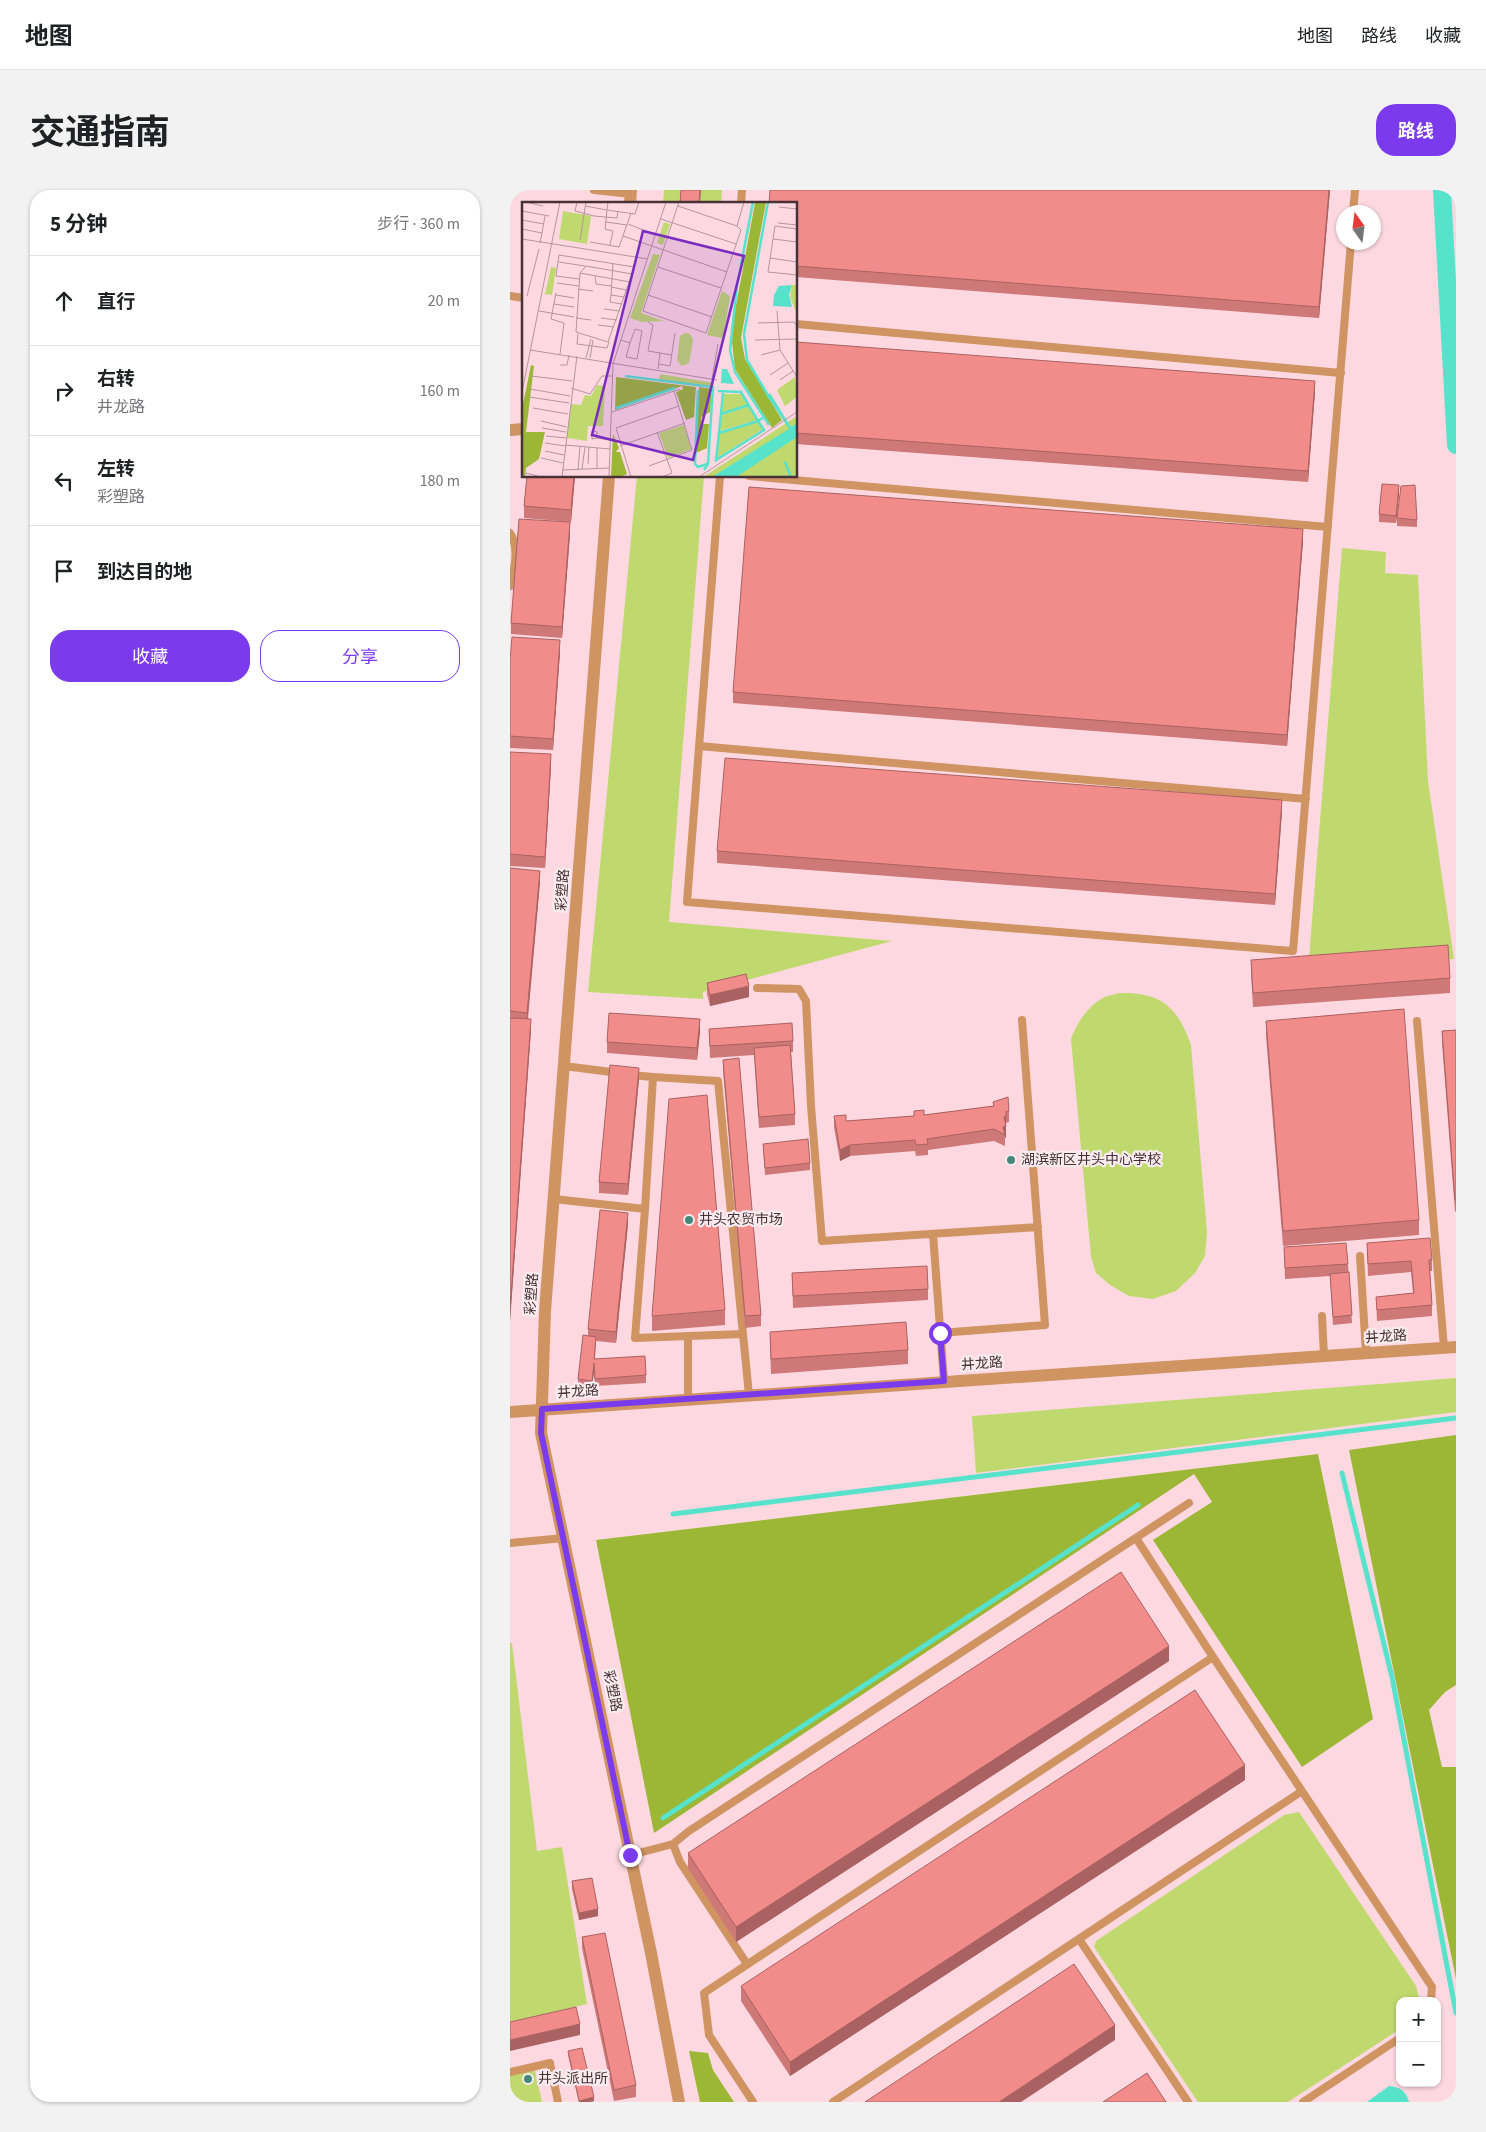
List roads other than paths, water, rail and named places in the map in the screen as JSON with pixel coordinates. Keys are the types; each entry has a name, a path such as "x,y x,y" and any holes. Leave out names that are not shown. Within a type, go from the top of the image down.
{"street":[{"name":"彩塑路","path":"609,478 546,1311 541,1433 630,1855 679,2102"},
{"name":"井龙路","path":"510,1412 1450,1348"}],"lane":[{"path":"594,190 631,196"},
{"path":"1354,205 1355,190"},
{"path":"720,478 687,902 1293,951 1350,250"},
{"path":"798,324 1341,373"},
{"path":"772,478 1328,527"},
{"path":"510,534 514,539 514,570 510,586"},
{"path":"699,746 1306,799"},
{"path":"757,988 799,988 806,1001 811,1106 822,1241 1038,1228"},
{"path":"940,1333 1045,1325 1022,1020"},
{"path":"1417,1021 1450,1348"},
{"path":"564,1066 653,1078 718,1081 749,1395"},
{"path":"653,1078 635,1338 743,1334"},
{"path":"554,1199 645,1209"},
{"path":"933,1234 944,1381"},
{"path":"1360,1256 1366,1353"},
{"path":"1322,1316 1324,1356"},
{"path":"688,1336 688,1399"},
{"path":"630,1855 672,1844 689,1830 1189,1503"},
{"path":"510,1543 564,1538"},
{"path":"1136,1538 1432,1986 1431,1997"},
{"path":"753,2102 709,2035 704,1993 1213,1657"},
{"path":"833,2102 1302,1791"},
{"path":"672,1844 680,1862 747,1964"},
{"path":"1079,1939 1188,2102"},
{"path":"1303,2102 1396,2041"},
{"path":"510,2072 550,2063 558,2102"}],"waterway":[{"path":"1442,190 1456,445"},
{"path":"673,1514 1456,1418"},
{"path":"1342,1473 1392,1677 1456,2013"},
{"path":"663,1818 1138,1505"}],"place":[{"name":"湖滨新区井头中心学校","path":"1011,1160"},
{"name":"井头农贸市场","path":"689,1220"},
{"name":"井头派出所","path":"528,2079"}]}
